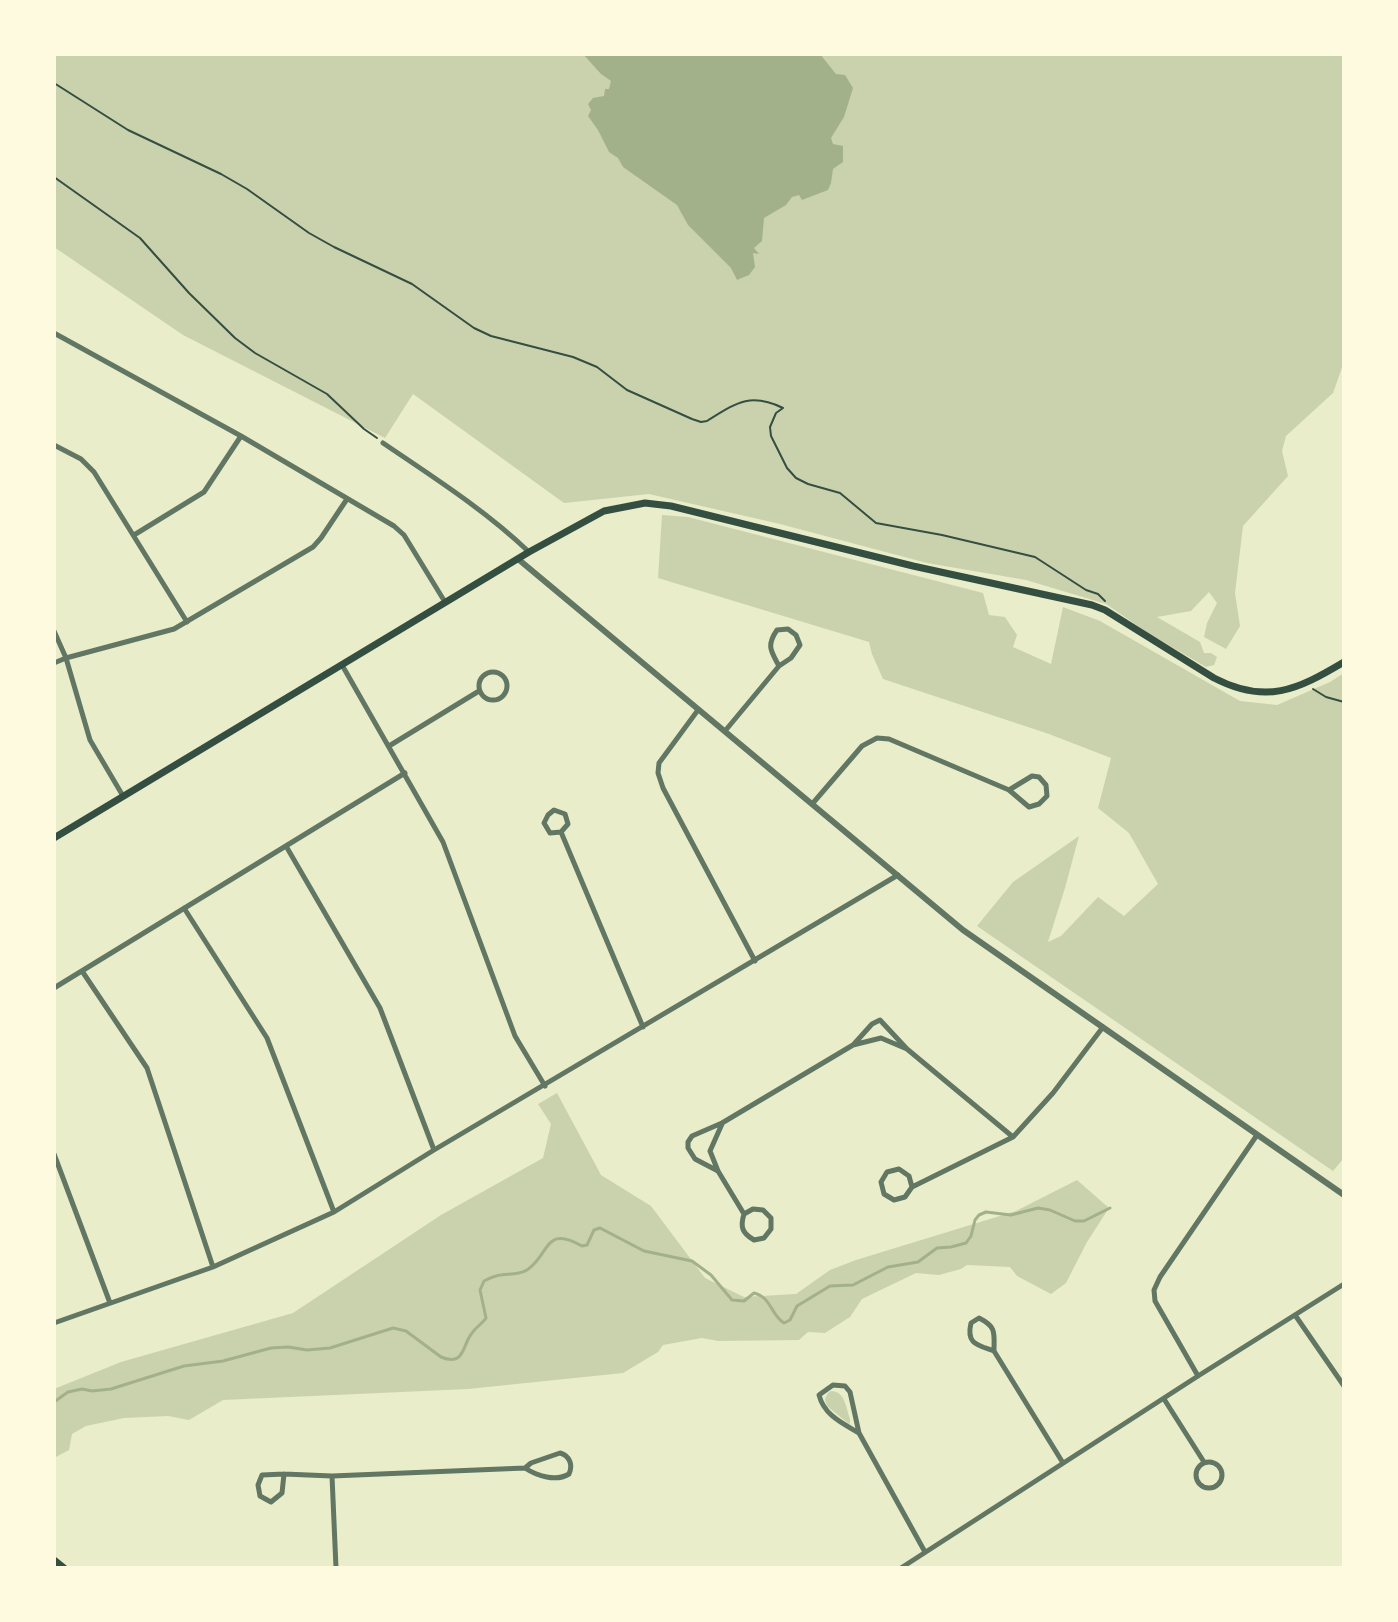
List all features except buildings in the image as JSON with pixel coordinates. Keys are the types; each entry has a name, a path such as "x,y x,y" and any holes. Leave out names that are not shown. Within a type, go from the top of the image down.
{"main road":[{"path":"54,838 529,552 604,511 645,503 671,506 913,566 1092,605 1231,687 1273,692 1303,685 1344,662"},
{"path":"54,1560 64,1568"}],"street":[{"path":"54,333 241,436 394,526 404,535 445,602"},
{"path":"134,535 204,492 241,436"},
{"path":"383,443 454,491 529,552"},
{"path":"54,445 81,459 94,472 187,622"},
{"path":"54,663 174,629 187,622 313,547 347,499"},
{"path":"518,559 963,930 1344,1195"},
{"path":"725,731 800,645 796,635 788,629 777,630 770,640 779,666"},
{"path":"54,631 66,658 90,740 123,796"},
{"path":"342,665 443,842 515,1036 545,1086"},
{"path":"488,672 499,672 507,681 507,692 498,700 486,700 479,691 479,679 488,672"},
{"path":"389,746 479,691"},
{"path":"698,710 659,763 658,773 663,788 755,961"},
{"path":"813,803 862,746 877,738 889,739 1009,790 1029,807 1039,804 1047,796 1046,785 1039,777 1032,776 1009,790"},
{"path":"54,988 405,773"},
{"path":"554,810 565,814 568,824 561,832 550,833 544,823 554,810"},
{"path":"561,832 643,1027"},
{"path":"286,846 380,1008 434,1150"},
{"path":"54,1323 213,1267 334,1212 898,875"},
{"path":"184,908 267,1038 334,1212"},
{"path":"82,971 147,1068 213,1267"},
{"path":"853,1045 872,1024 880,1020 907,1049 1013,1137"},
{"path":"912,1187 909,1176 899,1169 887,1172 881,1182 884,1194 894,1200 905,1197 912,1187 1013,1137 1053,1093 1103,1027"},
{"path":"718,1171 695,1159 688,1148 692,1136 722,1123 853,1045 881,1038 907,1049"},
{"path":"722,1123 710,1151 718,1171 744,1214"},
{"path":"1198,1376 1155,1301 1154,1290 1257,1135"},
{"path":"54,1154 110,1303"},
{"path":"753,1209 763,1210 771,1218 771,1229 764,1238 754,1240 744,1235 740,1225 744,1214 753,1209"},
{"path":"901,1568 1344,1284"},
{"path":"1295,1315 1344,1386"},
{"path":"994,1351 976,1344 968,1334 971,1323 979,1318 990,1324 994,1331 994,1351 1063,1463"},
{"path":"859,1433 830,1415 819,1395 833,1385 845,1386 850,1392 859,1433 925,1552"},
{"path":"1164,1399 1204,1462 1216,1464 1221,1471 1219,1484 1211,1488 1202,1487 1195,1476 1197,1468 1204,1462"},
{"path":"284,1474 282,1493 271,1502 260,1496 258,1485 262,1475 284,1474 332,1476 525,1468 533,1473 559,1478 569,1474 571,1465 568,1457 560,1453 525,1468"},
{"path":"332,1476 336,1568"}],"path":[{"path":"54,83 128,130 247,189 309,233 412,284 474,328 491,336 573,357 597,367 636,394 692,419 707,421 736,403 767,400 783,408 776,413 770,427 771,436 787,468 796,478 840,493 876,523 1035,557 1086,590 1098,594 1108,604"},
{"path":"54,177 140,238 235,338 255,353 327,394 383,443"},
{"path":"1312,688 1326,697 1344,702"}],"shaded area":[{"path":"54,54 1344,54 1344,362 1333,393 1286,436 1282,451 1288,476 1243,526 1235,593 1240,626 1226,649 1204,637 1217,603 1209,592 1191,611 1157,617 1200,642 1204,653 1217,657 1214,665 1206,667 1106,604 1026,580 927,563 780,524 649,494 564,503 413,394 385,438 183,335 54,247"},
{"path":"583,54 820,54 836,74 845,75 853,88 844,117 831,138 833,144 843,146 843,162 833,169 828,190 802,200 799,195 792,197 786,205 764,218 762,241 754,248 759,254 753,253 755,267 749,275 737,280 731,268 688,225 677,205 623,167 618,158 609,152 588,116 591,110 588,104 593,98 604,96 611,81"},
{"path":"662,515 688,517 983,593 989,615 1005,617 1017,635 1013,647 1051,664 1063,607 1100,621 1240,701 1277,705 1344,673 1344,1158 1333,1171 977,926 1013,882 1079,836 1048,942 1061,936 1098,897 1124,916 1158,884 1129,833 1098,808 1111,758 883,679 869,642 658,578"},
{"path":"557,1093 601,1175 651,1206 705,1278 744,1297 796,1294 830,1270 1016,1211 1077,1180 1109,1208 1066,1283 1051,1294 1017,1276 1010,1267 967,1265 939,1275 916,1273 862,1299 850,1317 825,1333 808,1332 799,1340 718,1341 702,1338 663,1345 658,1352 623,1373 468,1389 223,1400 189,1420 168,1416 124,1418 86,1426 72,1434 69,1450 54,1458 54,1389 121,1362 293,1313 441,1215 543,1158 551,1124 538,1104"},
{"path":"831,1391 839,1394 844,1401 849,1424 827,1406 825,1399"}],"waterway":[{"path":"54,1402 68,1392 111,1389 184,1366 223,1361 271,1348 330,1348 393,1328 406,1331 441,1357 455,1359 486,1318 480,1290 484,1281 527,1270 554,1240 561,1238 587,1245 594,1230 600,1228 644,1251 692,1261 711,1275 732,1300 744,1301 754,1293 760,1295 784,1323 790,1320 797,1306 830,1286 853,1285 888,1267 918,1262 937,1248 966,1243 975,1220 986,1212 1011,1215 1038,1208 1075,1221 1084,1221 1110,1208"}]}
